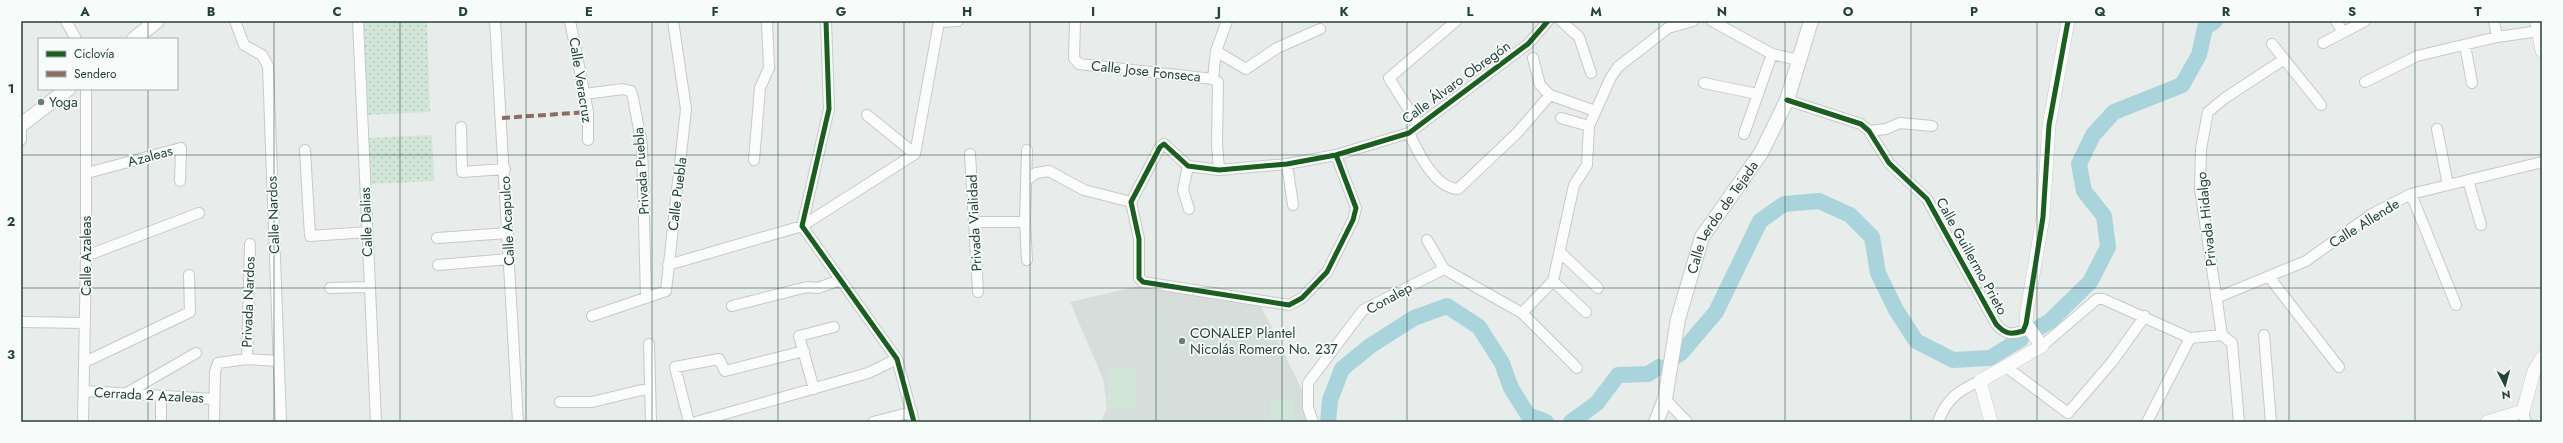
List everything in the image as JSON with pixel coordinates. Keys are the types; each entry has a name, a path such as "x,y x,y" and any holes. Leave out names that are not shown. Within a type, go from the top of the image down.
{"main road":[{"path":"135,38 157,21"},
{"name":"Calle Lerdo de Tejada","path":"1656,422 1665,399 1678,319 1702,237 1761,153 1787,100 1811,21"},
{"path":"23,121 67,90"}],"street":[{"path":"66,21 75,38"},
{"name":"Calle Nardos","path":"235,21 244,45 262,55 268,66 281,422"},
{"name":"Calle Dalias","path":"358,21 376,422"},
{"name":"Calle Acapulco","path":"495,21 505,169 518,422"},
{"name":"Calle Veracruz","path":"570,21 588,112 588,140"},
{"name":"Calle Puebla","path":"592,316 666,291 686,109 673,21"},
{"path":"754,160 760,88 770,68 766,21"},
{"path":"826,21 829,109 802,226 897,359 914,422"},
{"path":"668,265 802,226 915,154 940,22 958,21"},
{"name":"Calle Jose Fonseca","path":"1075,21 1074,58 1079,64 1213,79"},
{"path":"1219,170 1217,144 1218,82 1213,79 1216,51 1227,21"},
{"name":"Calle Álvaro Obregón","path":"1419,126 1389,78 1456,21"},
{"name":"Calle Álvaro Obregón","path":"1188,166 1219,170 1287,164 1336,155 1409,133 1528,44 1548,21"},
{"path":"1562,21 1579,37 1591,73"},
{"path":"1522,313 1554,280 1574,185 1587,165 1589,126 1611,77 1618,67 1668,28 1693,21"},
{"path":"1712,21 1746,42 1772,54 1799,60"},
{"name":"Calle Guillermo Prieto","path":"1787,100 1861,124 1869,131 1889,163 1927,199 1996,324 2004,333 2014,334 2023,332 2026,324 2043,217 2049,125 2068,21"},
{"path":"2336,21 2342,32"},
{"path":"2323,43 2364,21"},
{"path":"2494,21 2497,37"},
{"path":"2365,82 2417,56 2538,26 2542,51"},
{"path":"1216,51 1246,69 1276,48 1320,29"},
{"path":"2272,44 2283,60 2321,105"},
{"path":"2464,45 2472,83"},
{"path":"1744,134 1772,54"},
{"path":"1533,58 1540,85 1550,95 1595,111"},
{"name":"Privada Hidalgo","path":"2222,335 2200,189 2201,149 2208,112 2225,98 2283,60"},
{"path":"1704,83 1757,94"},
{"name":"Privada Puebla","path":"584,94 623,89 631,91 642,145 646,298"},
{"name":"Calle Azaleas","path":"83,422 86,323 86,90"},
{"path":"1409,133 1414,145 1441,183 1449,189 1458,189 1518,132 1550,95"},
{"path":"867,115 915,154"},
{"path":"1561,118 1589,126"},
{"path":"21,140 23,121"},
{"path":"1869,131 1886,129 1900,124 1932,126"},
{"path":"462,126 462,172 505,169"},
{"path":"2438,129 2448,184"},
{"path":"1189,209 1183,190 1188,166 1164,144 1160,147 1131,202 1139,239 1139,278 1143,282 1289,305 1302,298 1327,272 1353,220 1356,208 1336,155"},
{"name":"Azaleas","path":"86,173 181,148 180,181"},
{"path":"305,150 310,236 367,232"},
{"path":"1027,150 1025,222 1027,260"},
{"name":"Privada Vialidad","path":"970,154 978,292"},
{"name":"Calle Allende","path":"2216,298 2306,261 2372,214 2411,194 2542,162"},
{"path":"1287,164 1293,204"},
{"path":"1026,181 1036,173 1049,171 1084,190 1131,202"},
{"path":"2468,180 2481,225"},
{"path":"2411,194 2456,305"},
{"path":"86,256 199,213"},
{"path":"974,222 1025,222"},
{"path":"437,238 508,232"},
{"path":"1427,240 1444,269 1522,313 1577,368"},
{"name":"Privada Nardos","path":"247,360 250,244"},
{"path":"1560,252 1598,288"},
{"path":"438,265 509,259"},
{"name":"Conalep","path":"1313,422 1308,408 1308,382 1364,310 1444,269"},
{"path":"85,362 190,312 189,275"},
{"path":"2269,277 2339,367"},
{"path":"732,306 807,287 818,288 840,280"},
{"path":"1554,280 1586,312"},
{"path":"330,288 369,287"},
{"path":"1938,422 1943,408 1959,390 1980,381 2042,346 2097,299 2103,299 2145,316 2190,338 2222,335 2232,343 2238,422"},
{"path":"2006,367 2068,413 2112,362 2145,316"},
{"path":"21,322 86,323"},
{"path":"2026,324 2042,346"},
{"path":"814,389 799,336 834,327"},
{"path":"2264,335 2271,422"},
{"path":"2147,422 2190,338"},
{"path":"649,344 651,422"},
{"path":"689,422 675,367 719,359 725,371 804,351"},
{"path":"125,394 196,353"},
{"path":"2487,422 2525,416 2542,358"},
{"path":"696,422 868,373 897,359"},
{"name":"Privada Nardos","path":"214,422 215,372 218,363 247,360 279,361"},
{"path":"1980,381 1991,422"},
{"path":"560,402 592,402 650,388"},
{"name":"Cerrada 2 Azaleas","path":"84,391 214,398"},
{"path":"161,396 161,422"},
{"path":"1665,399 1687,422"},
{"path":"872,422 912,412"}],"shaded area":[{"name":"CONALEP Plantel Nicolás Romero No. 237","path":"1147,284 1260,304 1305,396 1305,422 1101,422 1107,408 1103,379 1070,302"}],"green space":[{"path":"363,21 427,21 430,112 367,115"},
{"path":"432,135 434,181 370,184 368,138"},
{"path":"1109,367 1137,368 1136,409 1108,408"},
{"path":"1271,399 1294,399 1294,422 1271,422"}],"waterway":[{"path":"2032,332 2050,321 2090,282 2108,247 2104,216 2084,191 2079,164 2093,135 2114,112 2182,85 2199,55 2205,28 2215,21"},
{"path":"1673,358 1681,353 1716,312 1760,221 1784,204 1819,201 1850,215 1872,237 1878,273 1896,310 1916,341 1953,360 1990,358 2021,339"},
{"path":"1328,422 1330,400 1342,369 1370,346 1414,318 1447,306 1479,327 1502,363 1511,388 1528,415 1546,422"},
{"path":"1571,422 1597,403 1618,375 1648,374 1659,367"}],"marked path":[{"path":"502,118 588,112"}],"cycle path":[{"path":"826,21 829,109 802,226 897,359 914,422"},
{"path":"1336,155 1356,208 1353,220 1327,272 1302,298 1289,305 1143,282 1139,278 1139,239 1131,202 1160,147 1164,144 1188,166 1219,170 1287,164 1336,155 1409,133 1528,44 1548,21"},
{"path":"1787,100 1861,124 1869,131 1889,163 1927,199 1996,324 2008,333 2023,331 2026,324 2043,217 2049,125 2068,21"}],"place":[{"name":"Yoga","path":"41,102"},
{"name":"CONALEP Plantel Nicolás Romero No. 237","path":"1182,341"}]}
